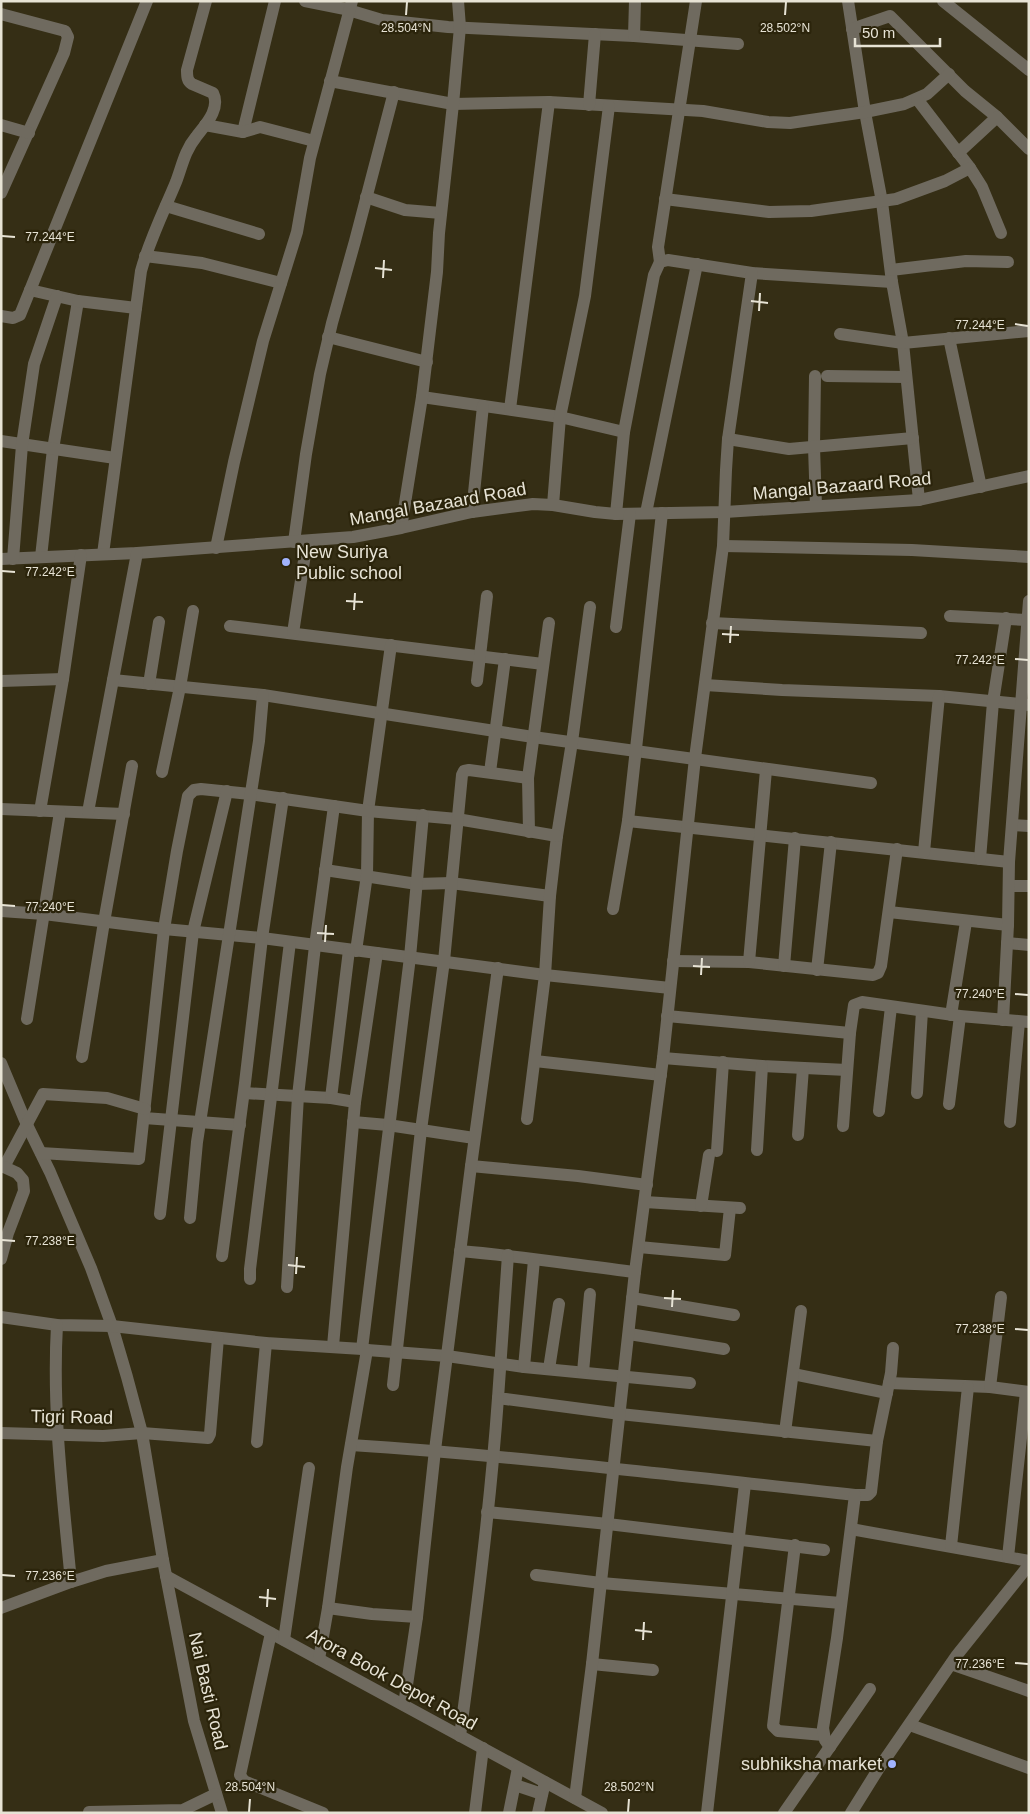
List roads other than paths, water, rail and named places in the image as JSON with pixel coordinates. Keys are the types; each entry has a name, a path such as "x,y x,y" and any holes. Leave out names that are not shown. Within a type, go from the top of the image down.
{"street":[{"path":"1,316 19,317 146,1"},
{"path":"103,554 136,308 145,256 188,148 205,125 215,107 214,93 189,82 187,73 206,1"},
{"path":"243,132 275,1"},
{"path":"305,1 350,6 382,20 448,27 634,36 738,44"},
{"path":"401,528 422,397 437,272 460,27 458,1"},
{"path":"634,36 635,1"},
{"path":"616,514 624,432 654,275 660,262 658,247 696,1"},
{"path":"848,1 865,112 882,202 903,343 919,500"},
{"path":"943,1 1029,70"},
{"path":"216,548 254,376 297,232 314,142 350,6"},
{"path":"1,14 65,31 68,35 64,53 1,193"},
{"path":"852,29 885,16 890,16 965,91 997,117 1029,149"},
{"path":"589,104 595,34"},
{"path":"330,81 453,104 549,102 589,104 703,111 768,122 790,123 808,122 865,112 918,99 933,89 949,74"},
{"path":"294,542 306,454 328,338 394,92"},
{"path":"918,99 970,168 988,200 1001,233"},
{"path":"510,409 549,102"},
{"path":"553,505 560,417 585,296 609,106"},
{"path":"958,153 997,117"},
{"path":"1,125 29,133"},
{"path":"205,125 243,132 260,127 314,142"},
{"path":"666,200 769,212 811,211 882,202 911,194 945,181 970,168"},
{"path":"366,197 405,210 442,213"},
{"path":"166,206 259,234"},
{"path":"145,256 202,263 281,283"},
{"path":"660,262 668,260 752,273 892,276 966,261 1008,262"},
{"path":"646,513 697,264"},
{"path":"575,1798 608,1524 635,1272 663,1058 695,758 723,546 728,439 752,273"},
{"path":"30,290 78,301 136,308"},
{"path":"7,559 34,364 57,296"},
{"path":"41,557 52,449 78,301"},
{"path":"840,334 903,343 1029,331"},
{"path":"328,338 426,362"},
{"path":"949,338 981,487"},
{"path":"816,506 814,447 821,376 906,377"},
{"path":"422,397 560,417 624,432"},
{"path":"472,512 483,406"},
{"path":"728,439 788,449 913,438"},
{"path":"1,442 115,458"},
{"name":"Mangal Bazaard Road","path":"7,559 216,548 353,537 472,512 513,506 553,505 595,512 630,514 725,512 919,500 1029,476"},
{"path":"613,910 628,821 662,513"},
{"path":"616,627 630,514"},
{"path":"293,633 307,541"},
{"path":"723,546 912,550 1029,557"},
{"path":"88,812 137,553"},
{"path":"40,811 64,679 81,555"},
{"path":"478,681 487,596"},
{"path":"1003,1020 1009,862 1012,825 1023,767 1029,601"},
{"path":"527,1119 545,975 550,896 557,836 590,607"},
{"path":"162,772 180,687 193,611"},
{"path":"950,616 1027,620"},
{"path":"980,859 993,702 1006,618"},
{"path":"149,684 159,622"},
{"path":"529,832 528,778 549,624"},
{"path":"712,624 921,632"},
{"path":"230,626 543,664"},
{"path":"331,1098 352,950 367,876 368,811 391,645"},
{"path":"490,772 494,730 505,659"},
{"path":"1,681 64,679"},
{"path":"113,680 263,695 572,742 871,783"},
{"path":"705,685 939,696 1025,705"},
{"path":"190,1218 200,1123 259,741 263,695"},
{"path":"924,852 939,696"},
{"path":"82,1057 132,766"},
{"path":"749,962 766,770"},
{"path":"393,1385 421,1130 444,962 457,819 464,771 490,772 528,778"},
{"path":"40,1153 139,1159 164,929 181,825 188,796 194,790 227,791 368,811 457,819 557,836"},
{"path":"160,1214 193,932 227,791"},
{"path":"222,1256 240,1125 262,938 283,798"},
{"path":"287,1287 298,1096 315,946 334,806"},
{"path":"1,809 124,814"},
{"path":"27,1019 60,812"},
{"path":"319,1659 328,1608 364,1350 388,1125 410,957 423,815"},
{"path":"628,821 1009,862"},
{"path":"1012,825 1029,826"},
{"path":"784,966 795,838"},
{"path":"817,970 831,842"},
{"path":"673,961 749,962 873,975 878,973 881,966 897,849"},
{"path":"325,870 417,884 451,883 550,896"},
{"path":"1009,886 1029,886"},
{"path":"1,911 44,914 228,936 262,938 545,975 670,988"},
{"path":"889,912 966,922 1008,925"},
{"path":"949,1104 966,922"},
{"path":"250,1279 290,942"},
{"path":"1007,943 1029,945"},
{"path":"333,1346 355,1102 376,953"},
{"path":"404,1705 417,1617 435,1450 474,1138 498,968"},
{"path":"843,1126 850,1032 854,1005 862,1002 956,1016 1024,1022 1010,1122"},
{"path":"879,1111 891,1007"},
{"path":"917,1093 922,1011"},
{"path":"667,1016 850,1032"},
{"path":"663,1058 762,1066 847,1070"},
{"path":"535,1061 661,1074"},
{"path":"701,1206 713,1153 723,1062"},
{"name":"Nai Basti Road","path":"1,1063 91,1268 112,1326 142,1433 163,1560 194,1721 222,1813"},
{"path":"757,1150 762,1066"},
{"path":"798,1135 803,1068"},
{"path":"244,1093 331,1098 355,1102"},
{"path":"1,1259 8,1233 24,1191 23,1180 17,1173 2,1167 43,1094 107,1098 145,1113 171,1120 240,1125"},
{"path":"353,1122 388,1125 474,1138"},
{"path":"471,1166 578,1176 647,1185"},
{"path":"639,1247 725,1255 735,1208 645,1202"},
{"path":"460,1251 508,1255 534,1260 635,1272"},
{"path":"460,1736 477,1609 494,1456 508,1255"},
{"path":"524,1367 534,1260"},
{"path":"582,1372 590,1294"},
{"path":"990,1388 1001,1297"},
{"path":"632,1298 734,1315"},
{"path":"548,1369 559,1304"},
{"path":"785,1432 802,1311"},
{"path":"1,1317 57,1326 112,1326 266,1343 333,1346 447,1356 524,1367 690,1382"},
{"path":"57,1326 55,1388 70,1582"},
{"path":"628,1334 724,1349"},
{"name":"Tigri Road","path":"1,1433 104,1436 142,1433 205,1439 209,1437 218,1338"},
{"path":"257,1442 266,1343"},
{"path":"351,1445 435,1450 614,1468 855,1496 868,1495 871,1492 877,1441 888,1388 893,1348"},
{"path":"793,1374 888,1388 968,1387 1027,1392 1008,1557"},
{"path":"951,1546 968,1387"},
{"path":"498,1398 620,1414 877,1441"},
{"path":"284,1640 309,1468"},
{"path":"707,1813 745,1484"},
{"path":"830,1747 824,1735 855,1496"},
{"path":"488,1512 795,1545 824,1550"},
{"path":"851,1529 1029,1561"},
{"path":"795,1545 787,1597 773,1726 778,1731 824,1735"},
{"path":"1,1608 70,1582 106,1571 163,1560"},
{"path":"851,1813 879,1768 952,1664 1029,1565"},
{"path":"536,1575 733,1595 787,1597 840,1602"},
{"name":"Arora Book Depot Road","path":"166,1576 483,1748 518,1768 544,1788 575,1798 602,1813"},
{"path":"328,1608 372,1614 417,1617"},
{"path":"271,1633 240,1776 244,1781 324,1813"},
{"path":"592,1664 652,1670"},
{"path":"952,1664 1029,1691"},
{"path":"784,1813 870,1690"},
{"path":"910,1725 1029,1768"},
{"path":"475,1813 483,1748"},
{"path":"509,1813 518,1768"},
{"path":"515,1785 544,1788 538,1813"},
{"path":"89,1812 183,1810 216,1794"}],"place":[{"name":"New Suriya Public school","path":"286,562"},
{"name":"subhiksha market","path":"892,1764"}]}
